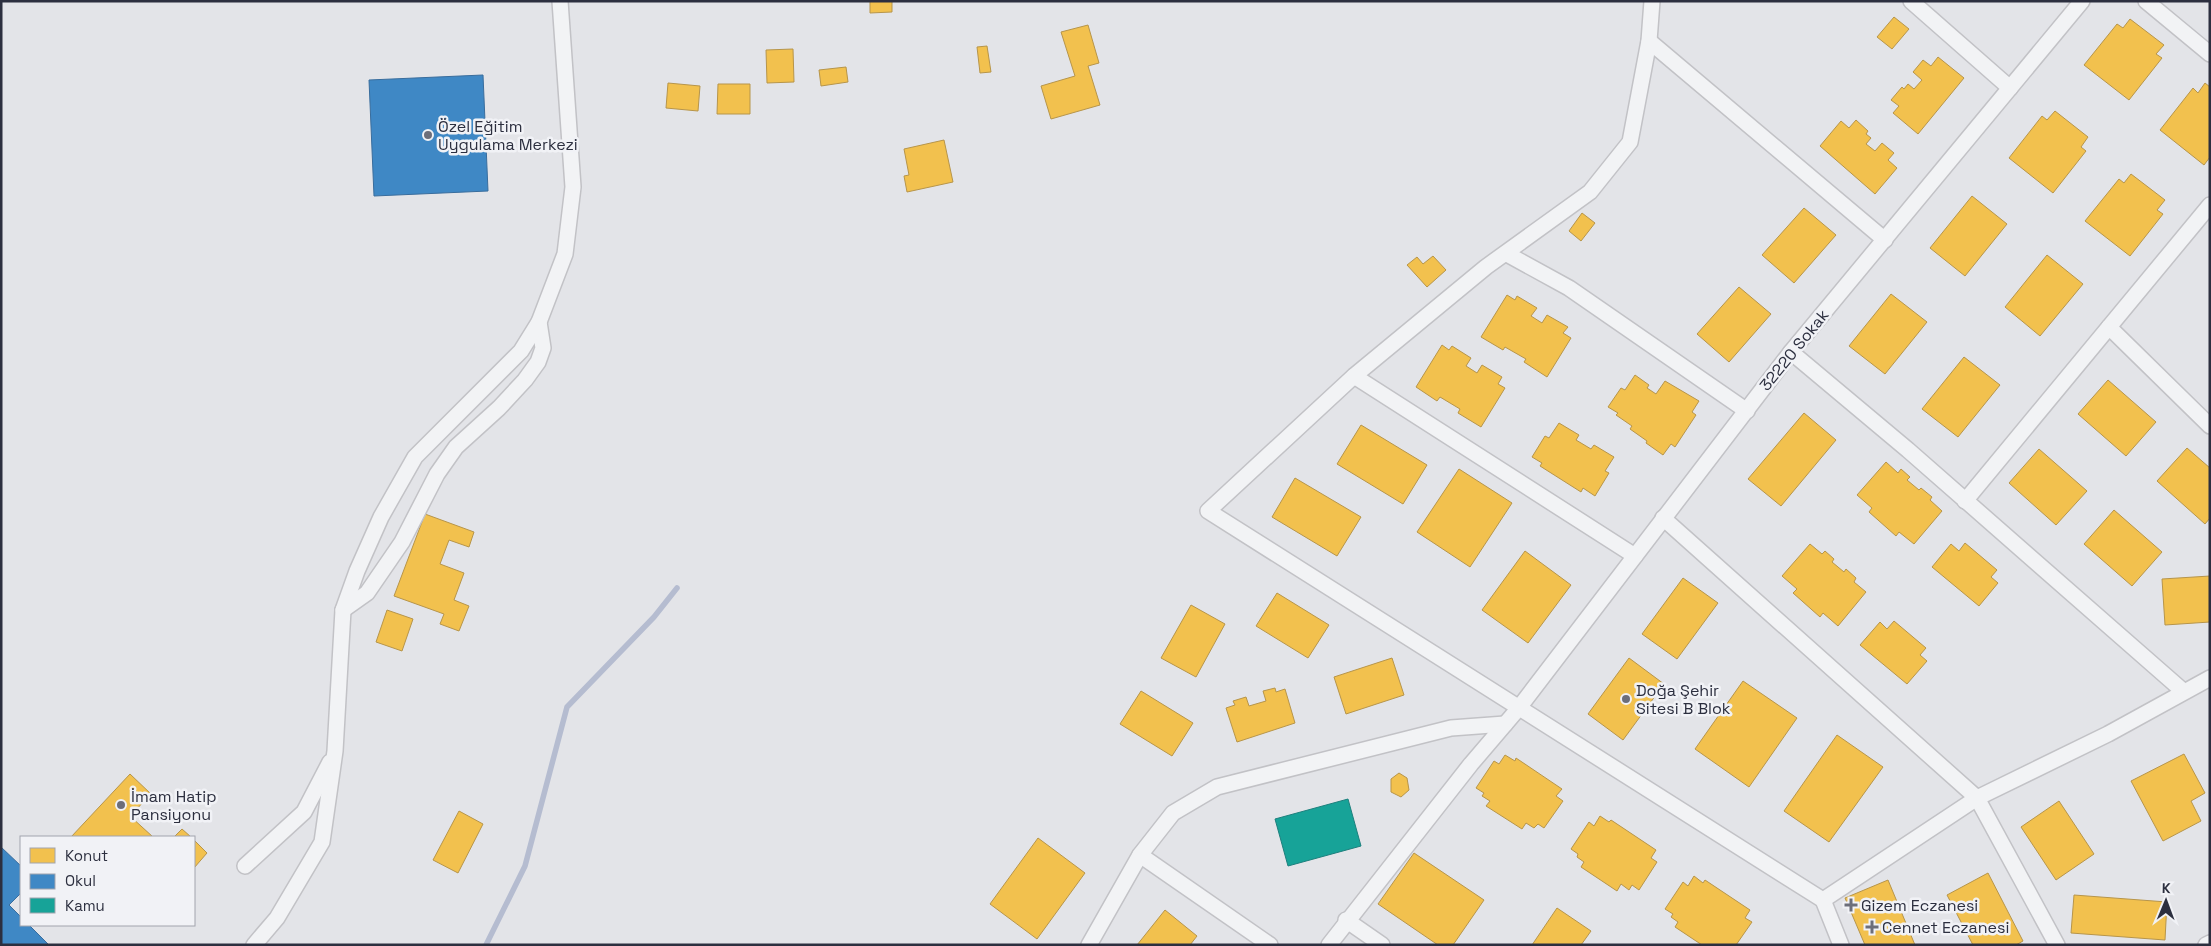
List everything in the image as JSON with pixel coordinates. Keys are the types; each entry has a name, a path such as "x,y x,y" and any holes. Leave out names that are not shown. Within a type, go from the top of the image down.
{"street":[{"path":"254,945 277,918 322,842 335,751 343,610 381,517 415,457 521,351 538,322 565,254 573,187 560,1"},
{"path":"1652,1 1649,41 1630,142 1590,192 1507,254 1486,267 1354,376 1208,511 1518,709 1823,900 1841,945"},
{"path":"1911,1 2010,88"},
{"name":"32220 Sokak","path":"1329,945 1346,920 1470,764 1518,709 1792,352 2082,1"},
{"path":"2146,1 2210,54"},
{"path":"1649,41 1885,240"},
{"path":"1965,501 2210,205"},
{"path":"1507,254 1569,288 1747,411"},
{"path":"343,610 367,593 402,542 437,474 456,447 499,408 525,380 538,362 543,348 538,322"},
{"path":"2109,326 2210,426"},
{"path":"1792,352 2183,691"},
{"path":"1354,376 1635,556"},
{"path":"1663,518 1977,798 2057,945"},
{"path":"1823,900 1977,798 2108,734 2183,691 2210,678"},
{"path":"1089,945 1140,855 1172,813 1217,787 1451,728 1505,724"},
{"path":"245,866 304,812 335,751"},
{"path":"1140,855 1270,945"},
{"path":"1346,920 1382,945"},
{"path":"2206,945 2210,943"}],"building: Konut":[{"path":"870,1 892,1 892,12 870,13"},
{"path":"1894,17 1909,29 1892,49 1877,37"},
{"path":"2130,19 2164,45 2156,54 2162,58 2129,100 2084,65 2117,24 2123,28"},
{"path":"1088,25 1099,63 1088,66 1100,105 1051,119 1041,86 1075,76 1061,32"},
{"path":"987,46 991,72 980,73 977,47"},
{"path":"793,49 794,82 767,83 766,50"},
{"path":"1938,57 1964,78 1918,134 1893,113 1899,106 1891,100 1902,87 1904,89 1908,84 1914,89 1922,80 1913,72 1923,60 1931,66"},
{"path":"846,67 848,82 821,86 819,70"},
{"path":"668,83 700,86 698,111 666,108"},
{"path":"2205,83 2210,87 2210,157 2204,165 2160,130 2193,88 2198,93"},
{"path":"718,84 750,84 750,114 717,114"},
{"path":"2055,111 2088,137 2081,147 2086,151 2053,193 2009,158 2042,116 2047,120"},
{"path":"1856,120 1868,131 1866,134 1871,138 1866,144 1875,151 1882,143 1894,153 1888,160 1897,168 1875,194 1820,146 1841,121 1849,128"},
{"path":"944,140 953,182 907,192 904,176 909,175 904,149"},
{"path":"2131,174 2165,200 2157,210 2163,214 2130,256 2085,221 2119,179 2124,183"},
{"path":"1972,196 2007,224 1965,276 1930,248"},
{"path":"1804,208 1836,235 1794,283 1762,255"},
{"path":"1582,213 1595,223 1581,241 1569,231"},
{"path":"2047,255 2083,284 2040,336 2005,307"},
{"path":"1433,256 1446,270 1427,287 1407,265 1417,257 1423,264"},
{"path":"1739,287 1771,314 1729,362 1697,334"},
{"path":"1891,294 1927,322 1885,374 1849,346"},
{"path":"1507,295 1515,300 1517,296 1537,308 1531,316 1542,323 1547,315 1568,327 1563,333 1571,338 1547,377 1524,362 1526,359 1505,347 1503,350 1481,337"},
{"path":"1442,345 1449,350 1452,346 1471,358 1466,366 1477,373 1482,365 1502,377 1498,384 1505,388 1481,427 1458,413 1460,409 1440,397 1437,401 1416,387"},
{"path":"1964,357 2000,385 1958,437 1922,409"},
{"path":"1635,375 1649,385 1647,388 1656,394 1665,381 1699,401 1692,412 1696,415 1675,447 1671,444 1663,455 1646,443 1647,441 1630,429 1632,426 1616,415 1618,413 1608,407 1621,388 1625,390"},
{"path":"2108,380 2156,422 2126,456 2078,414"},
{"path":"1804,413 1836,440 1781,506 1748,479"},
{"path":"1559,423 1579,435 1576,440 1591,449 1594,445 1614,457 1605,471 1609,473 1595,496 1583,488 1581,492 1540,466 1542,463 1532,457 1545,436 1549,438"},
{"path":"1361,425 1427,465 1403,504 1337,464"},
{"path":"2187,448 2210,468 2210,518 2205,524 2157,481"},
{"path":"2039,449 2087,491 2056,525 2009,483"},
{"path":"1886,462 1898,473 1901,469 1910,477 1907,480 1919,490 1921,488 1932,497 1930,500 1942,511 1914,544 1899,532 1896,536 1869,512 1872,508 1857,495"},
{"path":"1459,469 1512,503 1470,567 1417,532"},
{"path":"1295,478 1361,517 1337,556 1272,517"},
{"path":"2114,510 2162,552 2132,586 2084,544"},
{"path":"425,514 474,532 469,547 449,540 440,564 464,573 454,600 469,606 459,631 440,624 444,614 394,596"},
{"path":"1965,543 1997,570 1991,577 1998,583 1979,606 1932,567 1951,544 1959,551"},
{"path":"1810,544 1822,554 1825,551 1834,559 1832,562 1844,572 1846,569 1856,578 1854,582 1866,592 1838,626 1823,613 1820,617 1793,593 1797,589 1782,576"},
{"path":"1525,551 1571,585 1528,643 1482,610"},
{"path":"2210,576 2210,622 2165,625 2162,579"},
{"name":"Doğa Şehir Sitesi B Blok","path":"1683,578 1718,603 1677,659 1642,634"},
{"path":"1277,593 1329,625 1308,658 1256,626"},
{"path":"1191,605 1225,624 1196,677 1161,658"},
{"path":"387,610 413,619 402,651 376,642"},
{"path":"1894,621 1926,648 1920,655 1927,661 1907,684 1860,645 1880,622 1887,629"},
{"path":"1392,658 1404,695 1346,714 1334,677"},
{"name":"Doğa Şehir Sitesi B Blok","path":"1629,658 1664,684 1623,740 1588,714"},
{"path":"1743,681 1797,718 1749,787 1695,749"},
{"path":"1275,688 1276,692 1285,689 1295,723 1237,742 1226,708 1235,705 1233,701 1246,697 1249,706 1266,701 1263,691"},
{"path":"1141,691 1193,723 1172,756 1120,724"},
{"path":"1837,735 1883,767 1829,842 1784,811"},
{"path":"2184,754 2205,793 2191,801 2201,821 2163,841 2131,781"},
{"path":"1505,755 1515,761 1516,758 1562,789 1556,796 1563,801 1544,828 1538,824 1534,828 1526,823 1522,829 1486,806 1490,801 1482,796 1484,793 1476,788 1494,761 1499,764"},
{"path":"1399,773 1407,778 1409,790 1401,797 1391,792 1391,779"},
{"name":"İmam Hatip Pansiyonu","path":"130,774 151,794 130,816 152,836 72,836"},
{"path":"2059,801 2094,854 2056,880 2021,827"},
{"path":"459,811 483,824 458,873 433,860"},
{"path":"1600,816 1609,822 1611,820 1656,850 1651,858 1657,862 1639,890 1632,885 1629,890 1621,884 1617,891 1581,867 1584,862 1571,849 1589,822 1594,826"},
{"name":"İmam Hatip Pansiyonu","path":"182,829 190,836 175,836"},
{"path":"1038,838 1085,873 1037,939 990,904"},
{"name":"İmam Hatip Pansiyonu","path":"195,841 207,853 195,867"},
{"path":"1414,853 1484,900 1453,945 1438,945 1378,904"},
{"path":"1988,873 2023,941 2016,945 1973,945 1947,895"},
{"path":"1694,876 1703,883 1705,880 1750,910 1745,918 1752,922 1736,945 1702,945 1675,927 1678,922 1671,917 1673,914 1665,909 1683,882 1688,886"},
{"path":"1888,880 1915,945 1865,945 1845,898"},
{"path":"2074,895 2167,902 2165,940 2071,933"},
{"path":"1557,908 1591,931 1581,945 1532,945"},
{"path":"1165,910 1197,936 1190,945 1137,945"}],"building: Okul":[{"name":"Özel Eğitim Uygulama Merkezi","path":"483,75 488,191 374,196 369,80"},
{"path":"1,847 20,865 20,894 9,905 20,916 20,926 30,926 49,945 1,945"}],"building: Kamu":[{"path":"1348,799 1361,846 1288,866 1275,819"}],"waterway":[{"path":"486,945 525,866 567,707 654,617 677,588"}],"place":[{"name":"Özel Eğitim Uygulama Merkezi","path":"428,135"},
{"name":"Doğa Şehir Sitesi B Blok","path":"1626,699"},
{"name":"İmam Hatip Pansiyonu","path":"121,805"},
{"name":"Gizem Eczanesi","path":"1851,905"},
{"name":"Cennet Eczanesi","path":"1872,927"}]}
